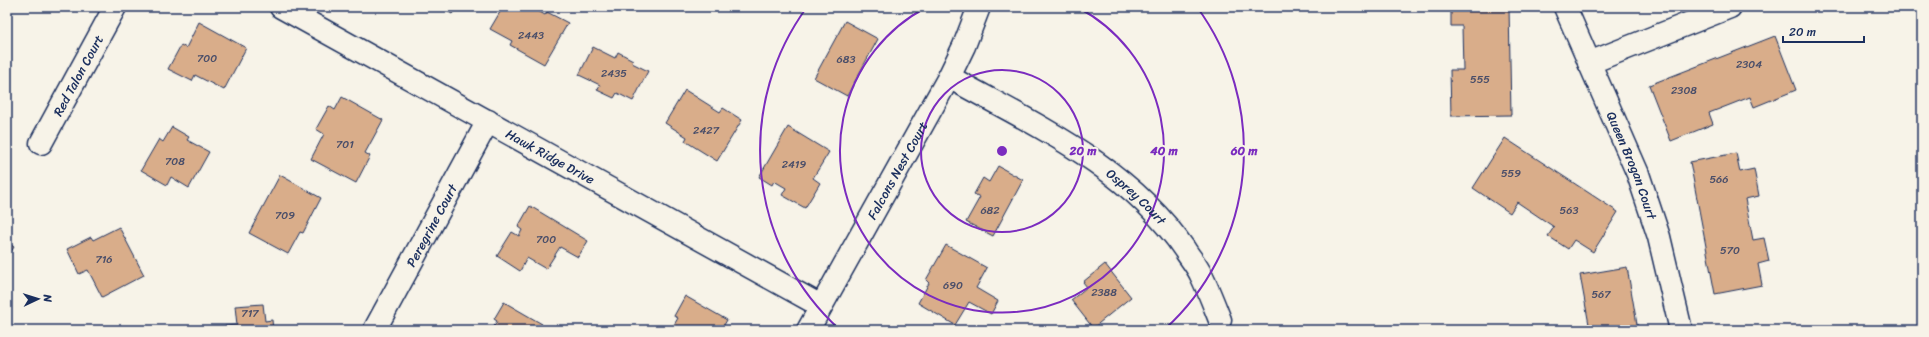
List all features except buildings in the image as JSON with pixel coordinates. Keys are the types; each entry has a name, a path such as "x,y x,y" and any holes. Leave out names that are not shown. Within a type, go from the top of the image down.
{"street":[{"name":"Red Talon Court","path":"41,143 115,7"},
{"name":"Hawk Ridge Drive","path":"281,7 821,306"},
{"name":"Falcons Nest Court","path":"808,330 949,77 964,46 979,7"},
{"name":"Queen Brogan Court","path":"1565,7 1638,174 1659,238 1681,330"},
{"path":"1589,62 1730,7"},
{"name":"Osprey Court","path":"949,77 1079,149 1105,167 1131,188 1155,211 1173,232 1201,274 1220,320"},
{"name":"Peregrine Court","path":"375,330 488,122"}]}
